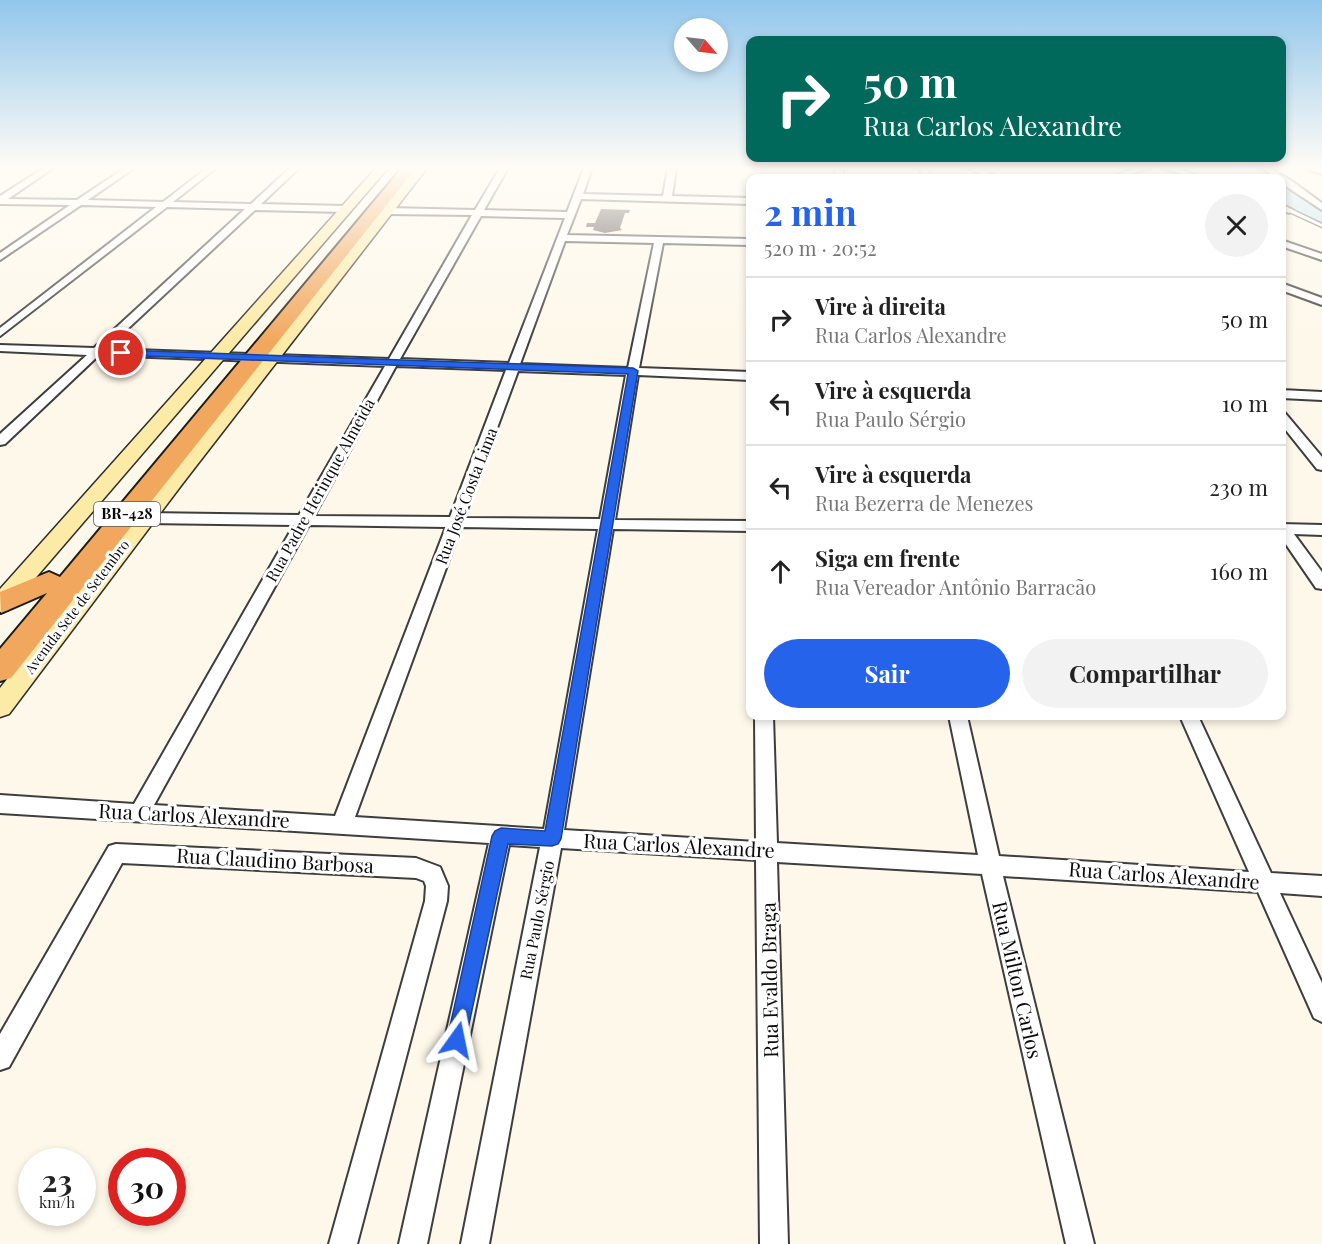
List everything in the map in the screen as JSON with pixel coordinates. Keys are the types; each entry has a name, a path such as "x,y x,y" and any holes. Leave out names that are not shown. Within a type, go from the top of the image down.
{"highway":[{"name":"Avenida Sete de Setembro","path":"0,670 194,432 245,357 350,226"},
{"name":"Avenida Sete de Setembro","path":"0,639 359,226"},
{"path":"194,432 226,416"},
{"path":"1,604 49,581"}],"main road":[{"name":"Avenida Sete de Setembro","path":"0,707 226,416 245,357 333,226"},
{"name":"Avenida Sete de Setembro","path":"1,604 373,226"}],"street":[{"path":"0,257 45,226"},
{"path":"0,333 138,226"},
{"path":"0,441 233,226"},
{"name":"Rua Padre Herinque Almeida","path":"139,813 471,226"},
{"name":"Rua José Costa Lima","path":"342,825 455,522 516,367 566,226"},
{"path":"562,238 746,242"},
{"name":"Rua Paulo Sérgio","path":"475,1244 552,839 658,240"},
{"path":"1286,245 1322,258"},
{"path":"1286,288 1322,302"},
{"path":"1300,294 1322,317"},
{"path":"0,348 746,376"},
{"path":"1286,394 1322,396"},
{"path":"1286,422 1322,466"},
{"path":"145,518 746,526"},
{"path":"1286,530 1322,530"},
{"path":"1286,535 1322,584"},
{"name":"Rua Evaldo Braga","path":"764,720 774,1244"},
{"name":"Rua Milton Carlos","path":"959,720 990,864 1080,1244"},
{"path":"1191,720 1322,1010"},
{"name":"Rua Carlos Alexandre","path":"0,804 1322,885"},
{"path":"413,1244 501,836"},
{"name":"Rua Claudino Barbosa","path":"0,1058 116,853 416,868 432,874 437,886 436,901 343,1244"}],"building":[{"path":"621,226 622,230 605,233 593,230 594,227 586,227"}],"route":[{"path":"121,353 633,371 552,839 501,836 457,1040"}]}
